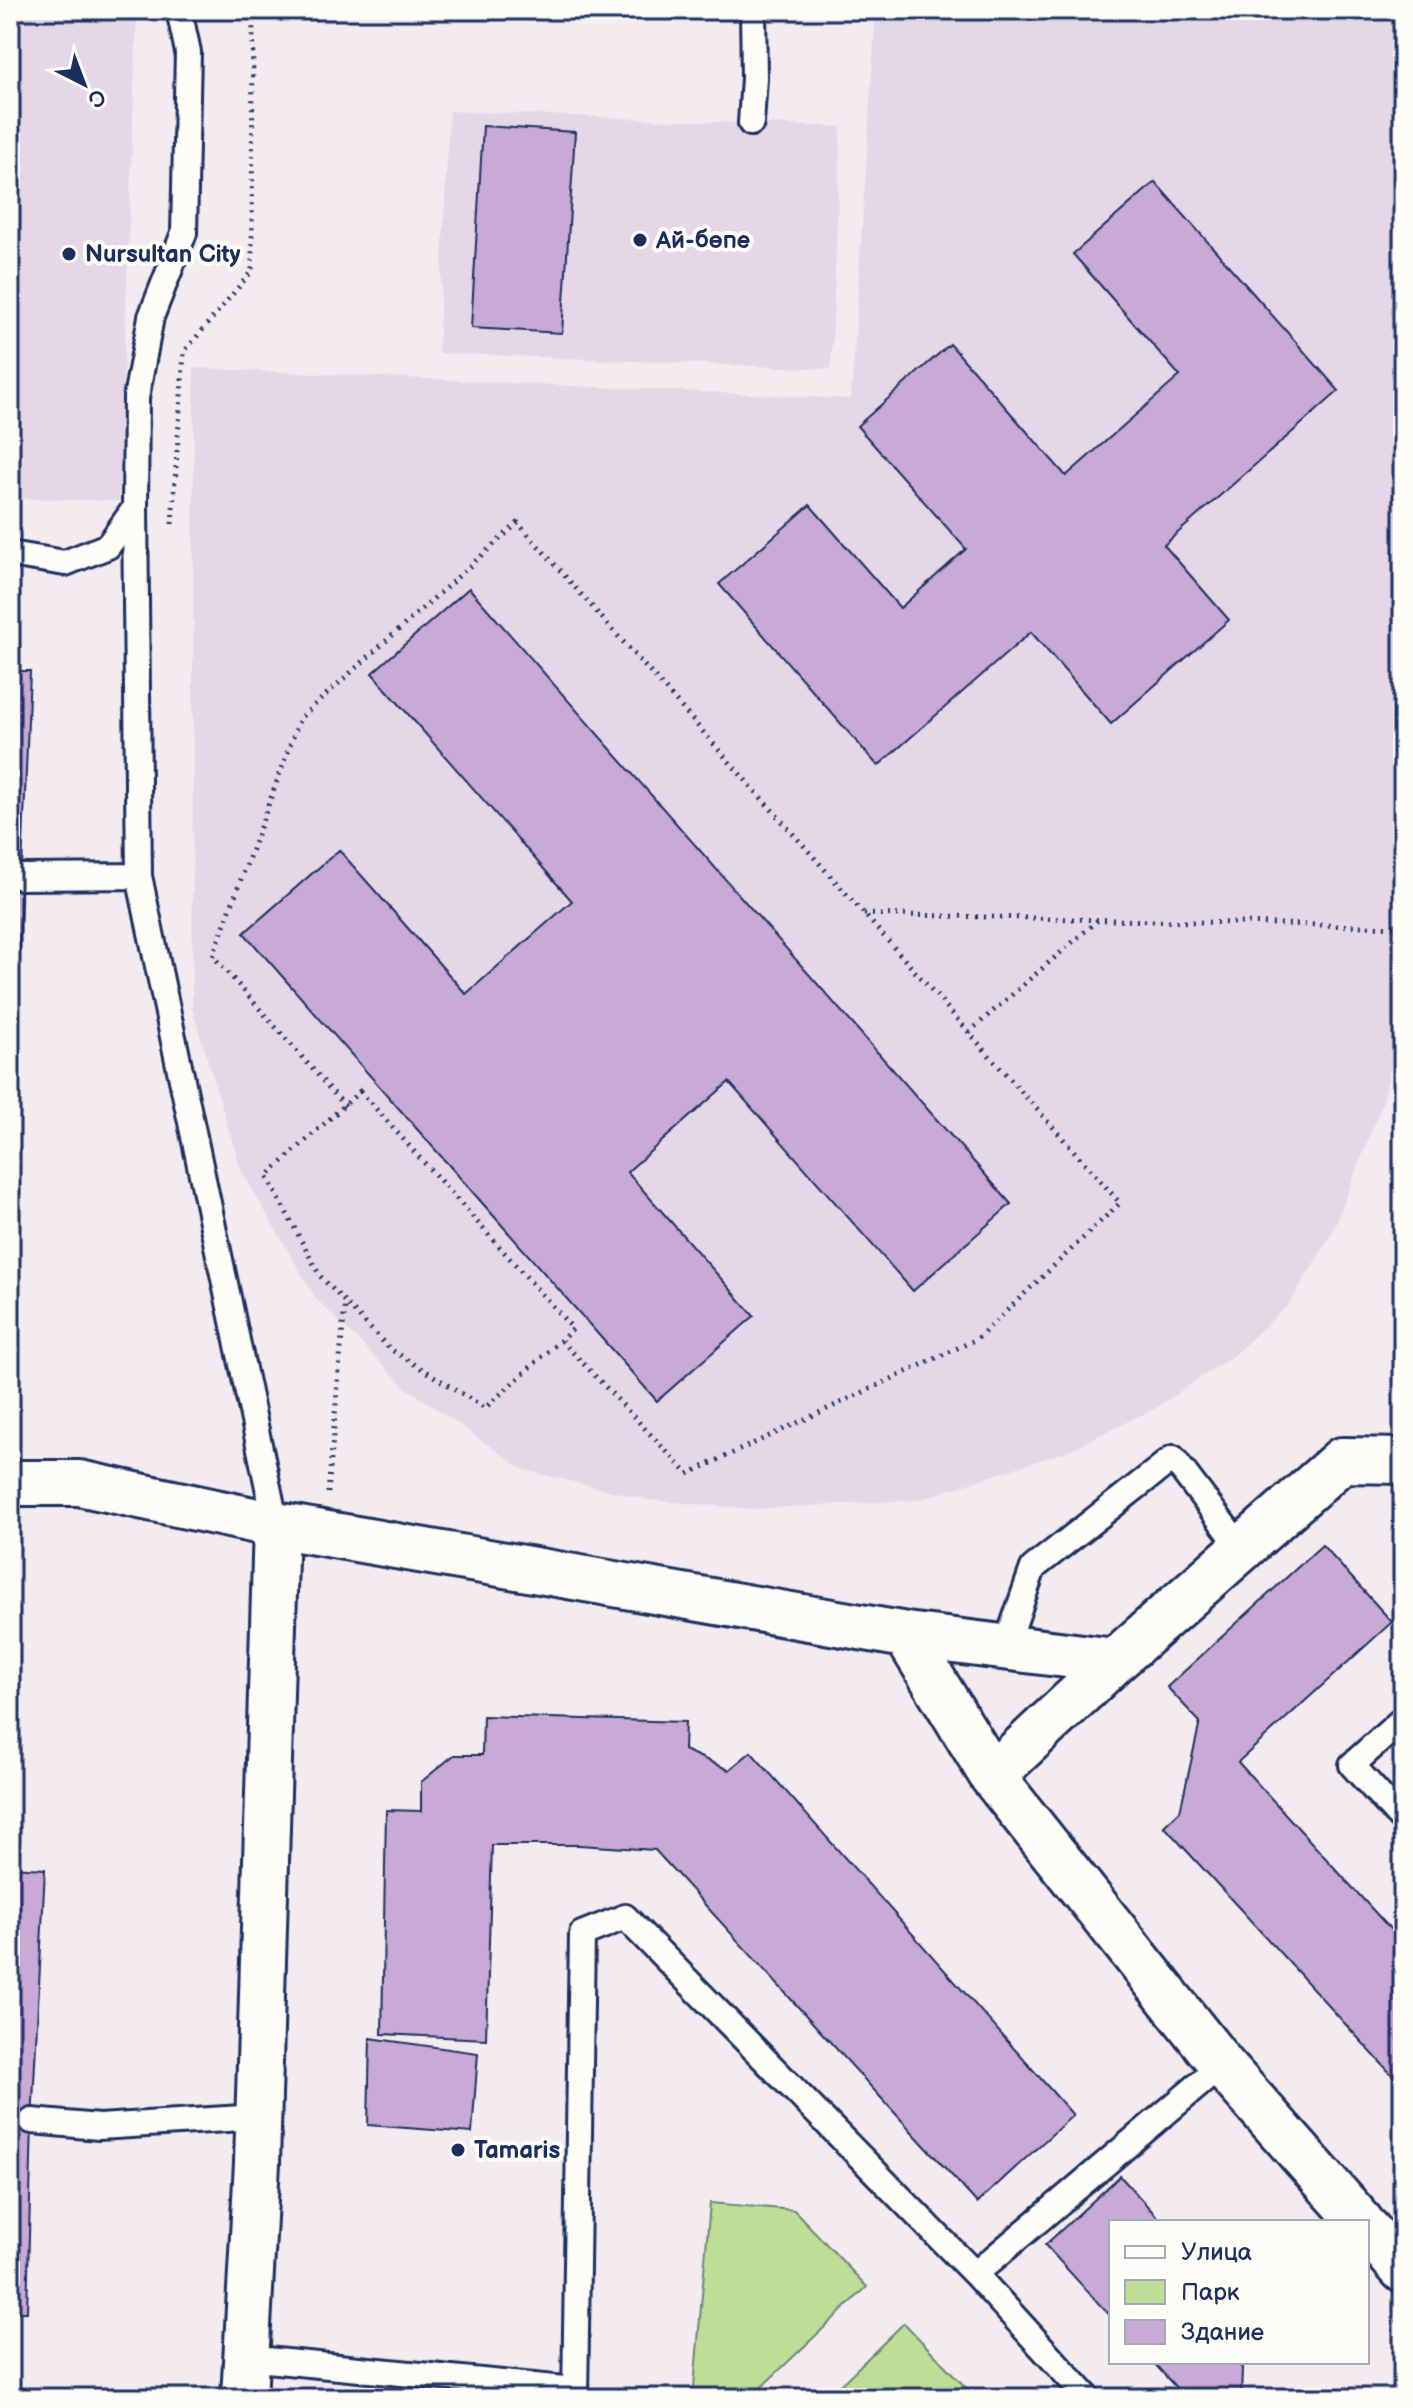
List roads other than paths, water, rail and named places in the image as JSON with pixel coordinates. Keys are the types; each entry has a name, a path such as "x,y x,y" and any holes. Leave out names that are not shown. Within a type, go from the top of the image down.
{"street":[{"path":"992,1776 1115,1661 1342,1460 1403,1461"},
{"path":"10,1483 79,1483 276,1525 906,1635 1115,1661"},
{"path":"245,2378 258,2117 276,1525"},
{"path":"906,1635 992,1776 1222,2065 1359,2220"},
{"path":"1369,2231 1403,2270"}],"lane":[{"path":"179,10 188,52 184,233 151,317 136,398 139,876 276,1525"},
{"path":"751,123 753,10"},
{"path":"10,554 65,563 108,546 135,508"},
{"path":"21,877 139,876"},
{"path":"1006,1646 1033,1568 1173,1458 1242,1549"},
{"path":"1403,1719 1352,1765 1403,1821"},
{"path":"245,2378 575,2394 582,1934 625,1917 975,2274 1088,2398"},
{"path":"975,2274 1222,2065"},
{"path":"32,2121 99,2127 258,2117"}],"place":[{"name":"Ай-бөпе","path":"640,240"},
{"name":"Nursultan City","path":"69,254"},
{"name":"Tamaris","path":"458,2150"}]}
